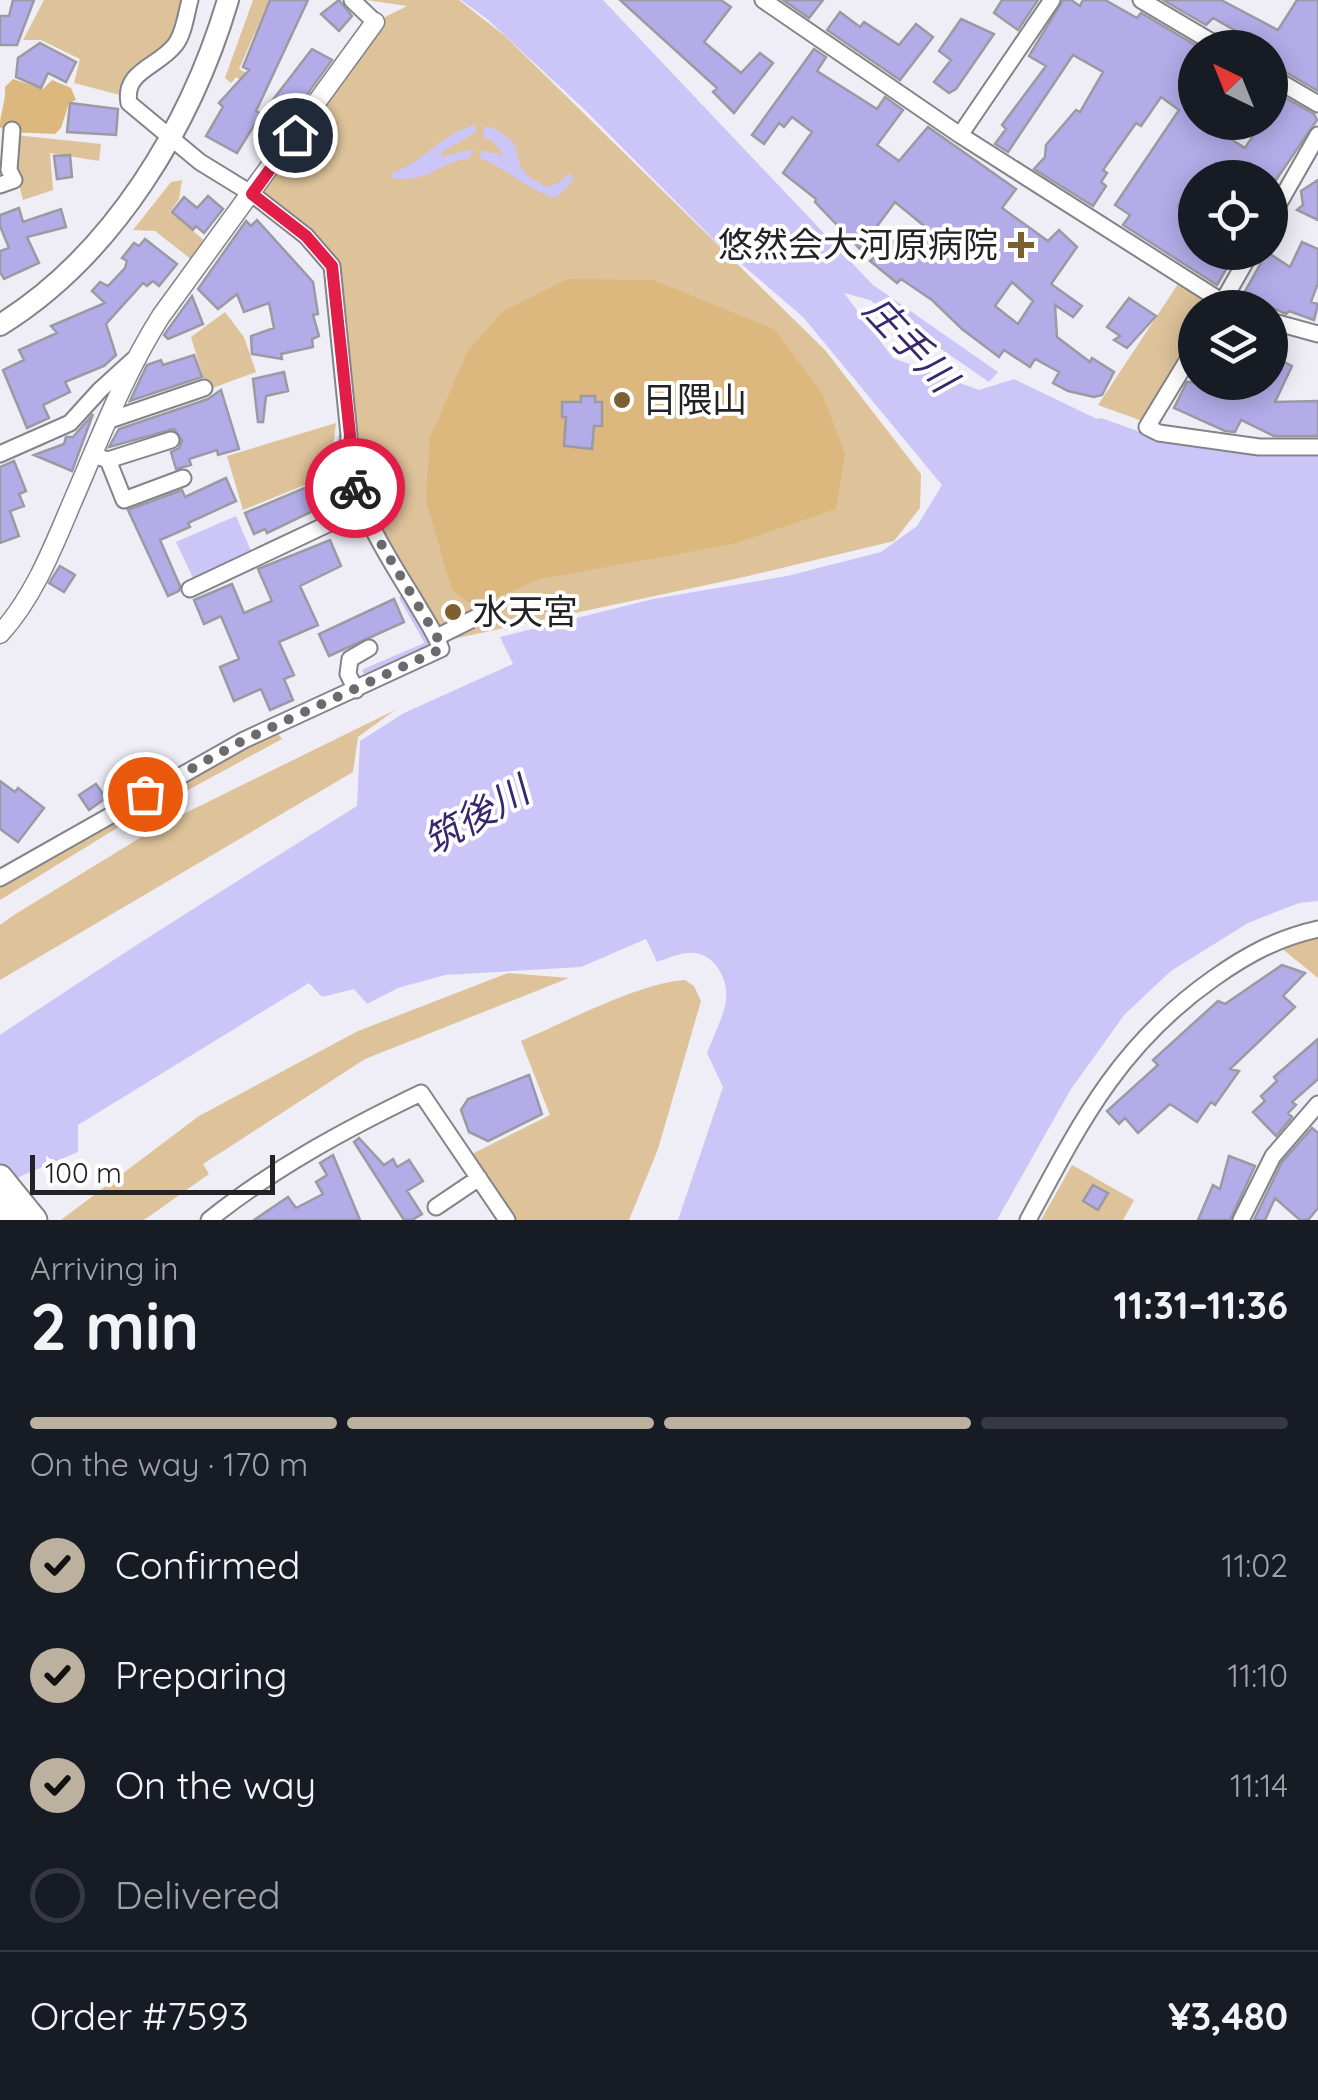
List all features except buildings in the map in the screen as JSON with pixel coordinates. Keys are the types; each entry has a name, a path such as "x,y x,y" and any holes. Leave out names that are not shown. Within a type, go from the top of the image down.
{"highway":[{"path":"0,1178 34,1220"},
{"path":"0,1210 8,1220"}],"main road":[{"path":"0,325 53,286 132,196 172,136 219,30 228,0"}],"street":[{"path":"0,878 244,740 441,649 380,542 353,484 332,266 306,236 252,194 200,162 130,103 127,90 132,78 179,41 190,0"},
{"path":"0,634 34,586 101,457 107,421 133,360 375,22 352,0"},
{"path":"960,135 1052,0"},
{"path":"1140,0 1191,30"},
{"path":"773,3 960,135 1200,290"},
{"path":"1288,86 1318,104"},
{"path":"0,185 14,180 9,170 12,130"},
{"path":"1288,188 1318,135"},
{"path":"1288,326 1318,334"},
{"path":"0,454 70,423 133,360"},
{"path":"1178,376 1147,428 1260,447 1318,447"},
{"path":"107,421 204,388"},
{"path":"101,457 171,440"},
{"path":"101,457 124,500 183,478"},
{"path":"190,589 364,507"},
{"path":"437,637 485,612"},
{"path":"356,690 348,674 350,659 369,648"},
{"path":"1028,1220 1097,1096 1174,1006 1259,948 1318,928"},
{"path":"216,1217 241,1194 419,1087 507,1220"},
{"path":"1241,1220 1273,1156 1314,1114"},
{"path":"436,1208 478,1178"}],"shaded area":[{"path":"44,0 187,0 176,40 127,76 120,95 74,83 80,59 41,40 23,40"},
{"path":"253,0 269,0 239,69 266,85 260,94 236,77 231,83 225,78"},
{"path":"366,0 459,0 505,36 825,350 921,474 920,508 894,541 439,642 356,481 332,266 252,194 375,22 407,6"},
{"path":"13,79 43,89 52,80 71,88 76,100 69,103 55,134 6,132 0,127 5,87"},
{"path":"15,135 101,144 99,161 50,153 53,190 23,200 14,166"},
{"path":"182,180 179,199 170,212 205,241 192,260 155,231 133,230 171,182"},
{"path":"1182,278 1197,290 1178,290 1178,371 1145,422 1098,405"},
{"path":"568,279 653,280 774,329 822,393 845,454 836,509 733,544 540,579 475,607 452,590 426,500 430,438 467,352 503,311"},
{"path":"225,312 244,337 256,372 207,390 191,337"},
{"path":"336,423 332,457 337,472 243,510 227,456"},
{"path":"395,710 358,737 353,772 0,980 0,925 14,915 161,825"},
{"path":"276,731 282,739 166,802 159,792"},
{"path":"134,804 143,812 0,900 0,886"},
{"path":"1318,932 1318,978 1280,947"},
{"path":"508,973 569,978 365,1059 203,1164 209,1174 144,1220 61,1220 199,1116 358,1031"},
{"path":"685,980 694,986 701,1001 658,1149 629,1220 513,1220 470,1155 550,1115 521,1041 625,995"},
{"path":"1072,1165 1134,1200 1123,1220 1041,1220"}],"water":[{"name":"筑後川","path":"461,0 603,0 873,285 998,372 989,382 870,300 844,293 893,358 979,390 1014,379 1097,419 1152,436 1318,448 1318,901 1299,903 1248,923 1171,971 1125,1014 1071,1089 997,1220 678,1220 723,1087 707,1053 723,1014 725,983 712,961 696,953 657,962 646,939 581,967 445,975 398,988 367,1004 354,989 322,997 309,983 78,1125 78,1152 0,1185 0,1035 357,806 360,741 404,713 513,664 500,637 653,599 787,576 881,552 917,526 942,485 803,317 716,242 585,110 487,19"},
{"path":"475,125 476,132 441,153 442,157 473,149 469,159 416,178 392,178 392,173"},
{"path":"484,126 498,130 514,143 520,166 529,177 547,187 570,173 574,180 556,198 536,191 480,158 481,150 504,156 494,142 483,137"},
{"path":"236,516 252,553 193,578 176,542"}],"waterway":[{"path":"341,436 340,468 352,499"},
{"path":"365,671 428,644 402,598"}],"way so far":[{"path":"145,794 244,740 441,649 380,542 355,488"}],"place":[{"name":"悠然会大河原病院","path":"1021,245"},
{"name":"日隈山","path":"622,400"},
{"name":"水天宮","path":"453,612"}],"route":[{"path":"295,135 252,194 306,236 332,266 350,435 348,462 355,488"}],"water label":[{"name":"庄手川","path":"910,344"}]}
